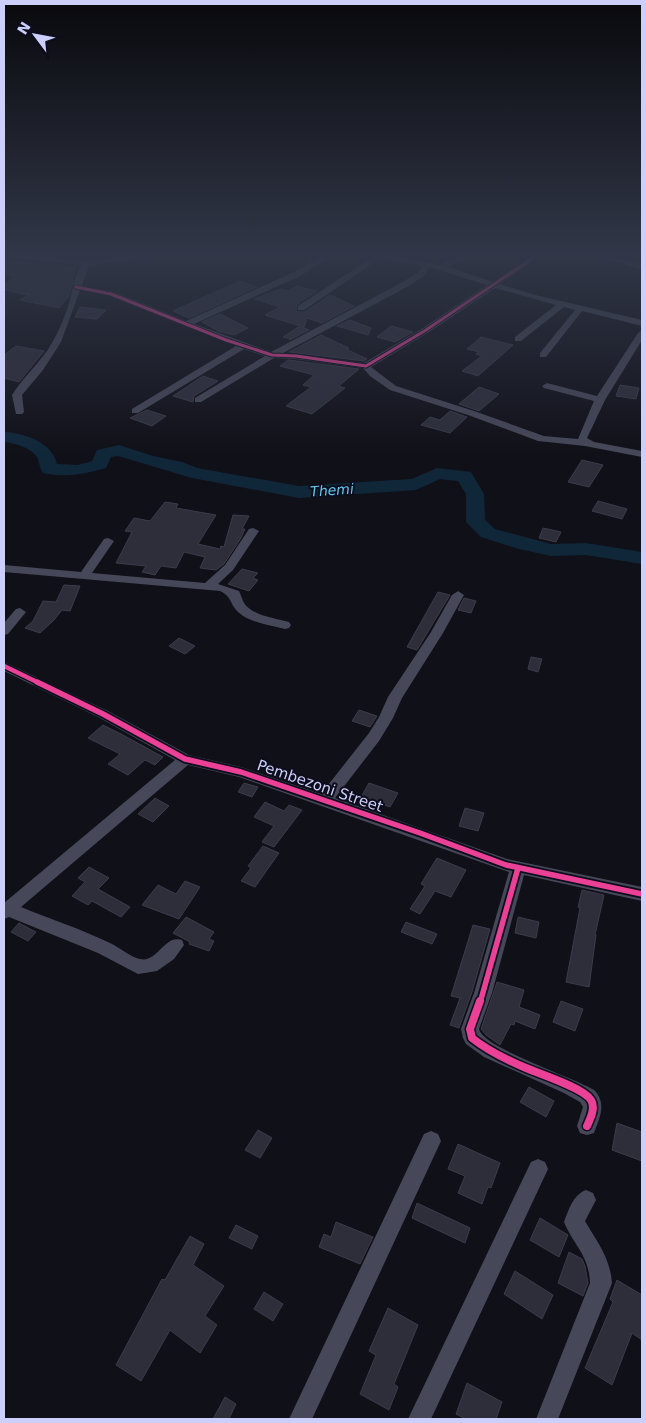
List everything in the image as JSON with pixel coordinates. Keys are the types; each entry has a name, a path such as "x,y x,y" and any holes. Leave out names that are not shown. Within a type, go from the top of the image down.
{"street":[{"path":"19,412 17,395 40,368 57,342 65,322"},
{"path":"183,322 272,356 296,356 366,366 383,382 393,388 471,413 542,440 586,443 642,454"},
{"path":"187,324 191,322"},
{"path":"198,400 272,356 334,322"},
{"path":"366,366 437,322"},
{"path":"518,339 539,322"},
{"path":"543,355 569,322"},
{"path":"586,443 582,435 600,400 642,334"},
{"path":"135,411 243,346"},
{"path":"547,386 600,400"},
{"path":"209,586 229,567 253,531"},
{"path":"84,576 108,541"},
{"path":"4,569 209,586 230,590 235,594 236,602 241,610 285,625"},
{"path":"324,801 374,737 386,718 394,697 437,633 458,595"},
{"path":"4,631 20,612"},
{"name":"Pembezoni Street","path":"4,666 103,714 186,759 241,772 518,868 642,894"},
{"path":"176,945 168,954 150,966 138,967 104,948 5,910 186,759"},
{"path":"518,868 483,993 470,1029 472,1038 479,1045 524,1068 582,1092 591,1100 593,1111 587,1126"},
{"path":"300,1419 347,1318 393,1229 431,1141"},
{"path":"419,1419 538,1169"},
{"path":"548,1419 601,1283 601,1268 595,1252 579,1232 574,1222 586,1200"}],"building":[{"path":"203,322 237,322 248,328 234,335 218,331"},
{"path":"289,322 306,322 304,327 302,327 309,330 291,339 283,337 300,326"},
{"path":"345,322 356,322 371,328 368,335 337,326"},
{"path":"391,326 413,332 395,342 377,337"},
{"path":"321,335 367,359 364,361 289,352"},
{"path":"481,337 513,345 478,376 462,371 482,356 476,354 479,352 467,349"},
{"path":"16,346 44,351 19,382 4,378 4,355"},
{"path":"288,360 359,369 339,386 345,388 312,414 286,406 311,387 303,385 314,375 280,366"},
{"path":"203,376 218,381 194,396 193,402 173,396"},
{"path":"620,385 639,388 636,399 616,396"},
{"path":"479,387 499,394 479,411 459,404"},
{"path":"147,410 166,416 152,426 130,418"},
{"path":"450,411 467,417 450,433 421,425 430,417 440,420"},
{"path":"582,460 603,465 589,487 568,482"},
{"path":"598,501 627,509 622,519 592,511"},
{"path":"165,502 178,504 176,508 216,515 198,544 220,549 221,546 224,547 233,515 249,516 242,529 245,529 241,538 224,564 216,570 200,568 205,557 184,552 176,568 161,566 155,575 142,572 146,566 116,563 132,532 125,531 134,518 150,521"},
{"path":"543,528 561,532 556,542 539,538"},
{"path":"242,569 258,573 253,578 258,580 249,591 228,584"},
{"path":"64,585 80,586 70,611 62,610 40,633 25,628 33,621 43,601 56,602"},
{"path":"438,592 450,595 417,650 407,647"},
{"path":"464,598 476,601 471,613 458,610"},
{"path":"179,638 195,646 185,654 169,646"},
{"path":"531,657 542,659 538,672 528,669"},
{"path":"359,710 377,716 370,727 352,721"},
{"path":"103,725 163,757 155,765 145,760 128,775 108,764 120,754 88,738"},
{"path":"244,783 258,787 252,797 238,792"},
{"path":"369,783 398,793 390,807 361,797"},
{"path":"155,798 169,806 153,822 138,814"},
{"path":"265,802 284,811 289,805 302,810 274,847 262,842 274,826 254,817"},
{"path":"465,808 484,813 478,831 459,826"},
{"path":"263,846 279,853 255,887 241,881 251,868 248,866"},
{"path":"437,858 466,870 451,897 435,891 420,914 410,909 425,886 421,884"},
{"path":"89,867 109,878 98,889 130,907 121,917 92,901 88,905 72,896 85,882 78,878"},
{"path":"185,881 200,887 179,919 142,905 158,885 176,894"},
{"path":"582,890 604,895 595,935 589,987 566,982"},
{"path":"186,917 214,932 209,939 214,941 209,951 189,944 190,942 173,933"},
{"path":"518,917 539,922 536,938 515,933"},
{"path":"406,922 437,934 432,944 401,932"},
{"path":"19,923 36,932 28,941 11,932"},
{"path":"473,925 490,929 472,992 459,1028 450,1025 460,998 451,996"},
{"path":"497,982 524,990 519,1007 540,1015 535,1029 515,1021 514,1025 511,1024 500,1045 481,1029"},
{"path":"561,1001 583,1009 575,1031 553,1022"},
{"path":"529,1087 554,1101 546,1117 520,1102"},
{"path":"617,1123 642,1132 642,1161 612,1150"},
{"path":"258,1130 272,1138 260,1158 245,1150"},
{"path":"458,1144 500,1163 491,1188 488,1187 482,1204 458,1193 465,1176 448,1169"},
{"path":"417,1203 470,1228 465,1243 412,1218"},
{"path":"540,1218 568,1235 559,1257 530,1240"},
{"path":"336,1222 373,1237 360,1264 319,1247 324,1234 331,1237"},
{"path":"236,1225 258,1236 252,1249 229,1238"},
{"path":"190,1236 204,1244 193,1265 224,1286 205,1316 217,1325 200,1353 170,1330 141,1381 116,1365 162,1279 165,1280"},
{"path":"569,1252 582,1259 585,1266 588,1283 583,1296 558,1283"},
{"path":"515,1271 553,1295 542,1319 504,1294"},
{"path":"617,1280 642,1295 642,1340 632,1333 612,1385 585,1368 613,1302 610,1299"},
{"path":"264,1292 283,1304 273,1321 254,1309"},
{"path":"388,1308 418,1325 394,1384 398,1387 389,1410 360,1394 376,1355 369,1351"},
{"path":"467,1383 502,1402 496,1419 466,1419 456,1414"},
{"path":"225,1397 236,1404 229,1419 213,1419"}],"waterway":[{"name":"Themi","path":"4,437 15,438 33,445 47,458 49,469 79,470 100,464 103,454 119,450 149,461 176,466 192,473 299,492 416,484 437,473 465,476 475,494 476,522 488,533 519,543 551,550 586,549 642,558"}],"cycle path":[{"path":"182,322 226,340 272,355 296,356 366,366 437,322"},
{"path":"4,666 103,714 185,759 241,772 420,833 506,865 642,894"},
{"path":"518,868 483,993 470,1029 472,1038 504,1058 571,1087 587,1096 591,1100 593,1107 587,1126"}]}
